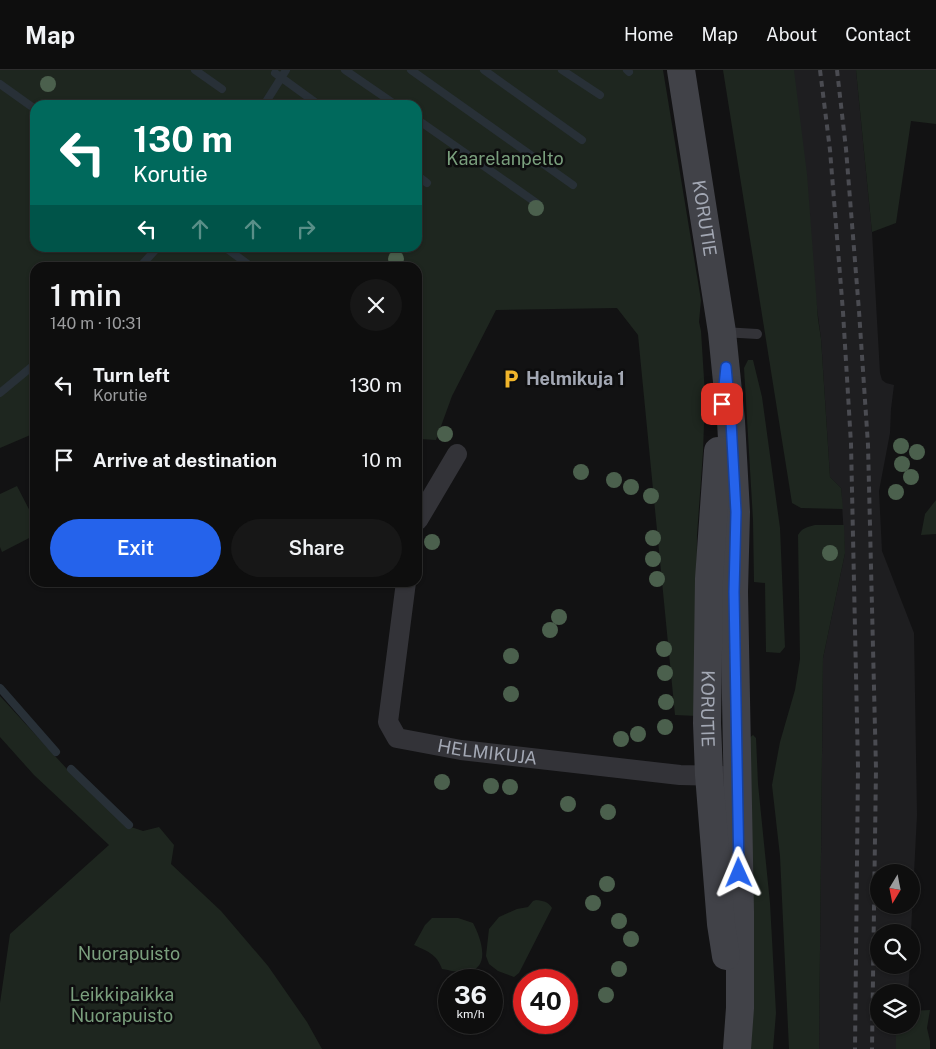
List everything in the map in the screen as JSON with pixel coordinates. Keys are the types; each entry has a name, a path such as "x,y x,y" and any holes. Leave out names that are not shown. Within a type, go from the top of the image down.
{"street":[{"name":"KORUTIE","path":"681,70 722,332 731,421 736,512 734,592 740,960 740,1008 735,1049"},
{"name":"KORUTIE","path":"726,367 716,471 709,579 707,723 708,775 721,924 735,1049"},
{"path":"422,513 457,454"},
{"name":"HELMIKUJA","path":"405,587 388,722 398,738 461,750 680,775 736,776"}],"lane":[{"path":"722,332 757,334"}],"shaded area":[{"path":"786,70 856,70 872,232 880,373 882,380 894,385 890,433 879,491 882,551 914,633 917,815 914,864 870,864 870,914 912,914 911,924 870,924 870,974 909,974 909,984 870,984 870,1034 896,1034 896,1049 819,1049 823,658 845,553 841,488 830,477 821,339"}],"green space":[{"name":"Kaarelanpelto","path":"0,70 663,70 701,300 699,322 705,395 697,535 697,716 675,715 638,335 617,308 496,310 452,396 436,440 422,439 422,262 30,262 30,435 0,448"},
{"path":"723,70 794,70 807,174 830,477 841,488 843,509 801,508 792,503"},
{"path":"856,70 936,70 936,124 911,121 896,223 872,232"},
{"path":"748,360 753,360 762,397 780,528 785,647 780,653 766,652 765,583 754,582 753,520 744,368"},
{"path":"17,486 30,511 30,538 2,552 0,547 0,494"},
{"path":"936,500 936,534 921,535 925,514"},
{"path":"815,525 844,525 845,553 823,658 819,1049 789,1049 780,856 772,785 780,742 795,690 800,659 798,535 805,528"},
{"name":"Nuorapuisto","path":"0,696 67,769 128,826 143,831 159,827 174,845 171,864 221,911 268,966 307,1022 322,1049 0,1049 0,1003 10,934 109,845 34,775 0,737"},
{"path":"753,735 756,738 758,784 770,903 776,1013 773,1049 751,1049 748,739"},
{"path":"533,901 543,901 552,908 521,969 513,969 513,977 503,973 503,969 495,969 489,964 486,956 489,929 499,917 517,909 528,907"},
{"path":"432,918 458,918 473,923 481,944 482,959 479,965 475,969 442,969 434,956 414,945 425,925"},
{"path":"930,1010 927,1028 930,1049 896,1049 896,1034 920,1034 920,1011"}],"waterway":[{"path":"195,70 222,89"},
{"path":"267,100 286,70"},
{"path":"345,70 389,100"},
{"path":"411,70 573,185"},
{"path":"484,70 582,140"},
{"path":"562,70 600,95"},
{"path":"275,73 312,100"},
{"path":"0,84 30,105"},
{"path":"422,123 538,204"},
{"path":"422,179 427,183"},
{"path":"144,262 153,252"},
{"path":"231,252 245,262"},
{"path":"0,393 30,368"},
{"path":"0,688 56,752"},
{"path":"71,769 129,825"}],"railway":[{"path":"820,70 830,150 851,444 858,767 855,1049"},
{"path":"837,70 846,149 868,445 876,769 872,1049"}],"place":[{"name":"Helmikuja 1","path":"511,379"}],"route":[{"path":"722,404 726,367 736,512 734,592 739,873"}],"park label":[{"name":"Leikkipaikka Nuorapuisto","path":"122,1005"}]}
